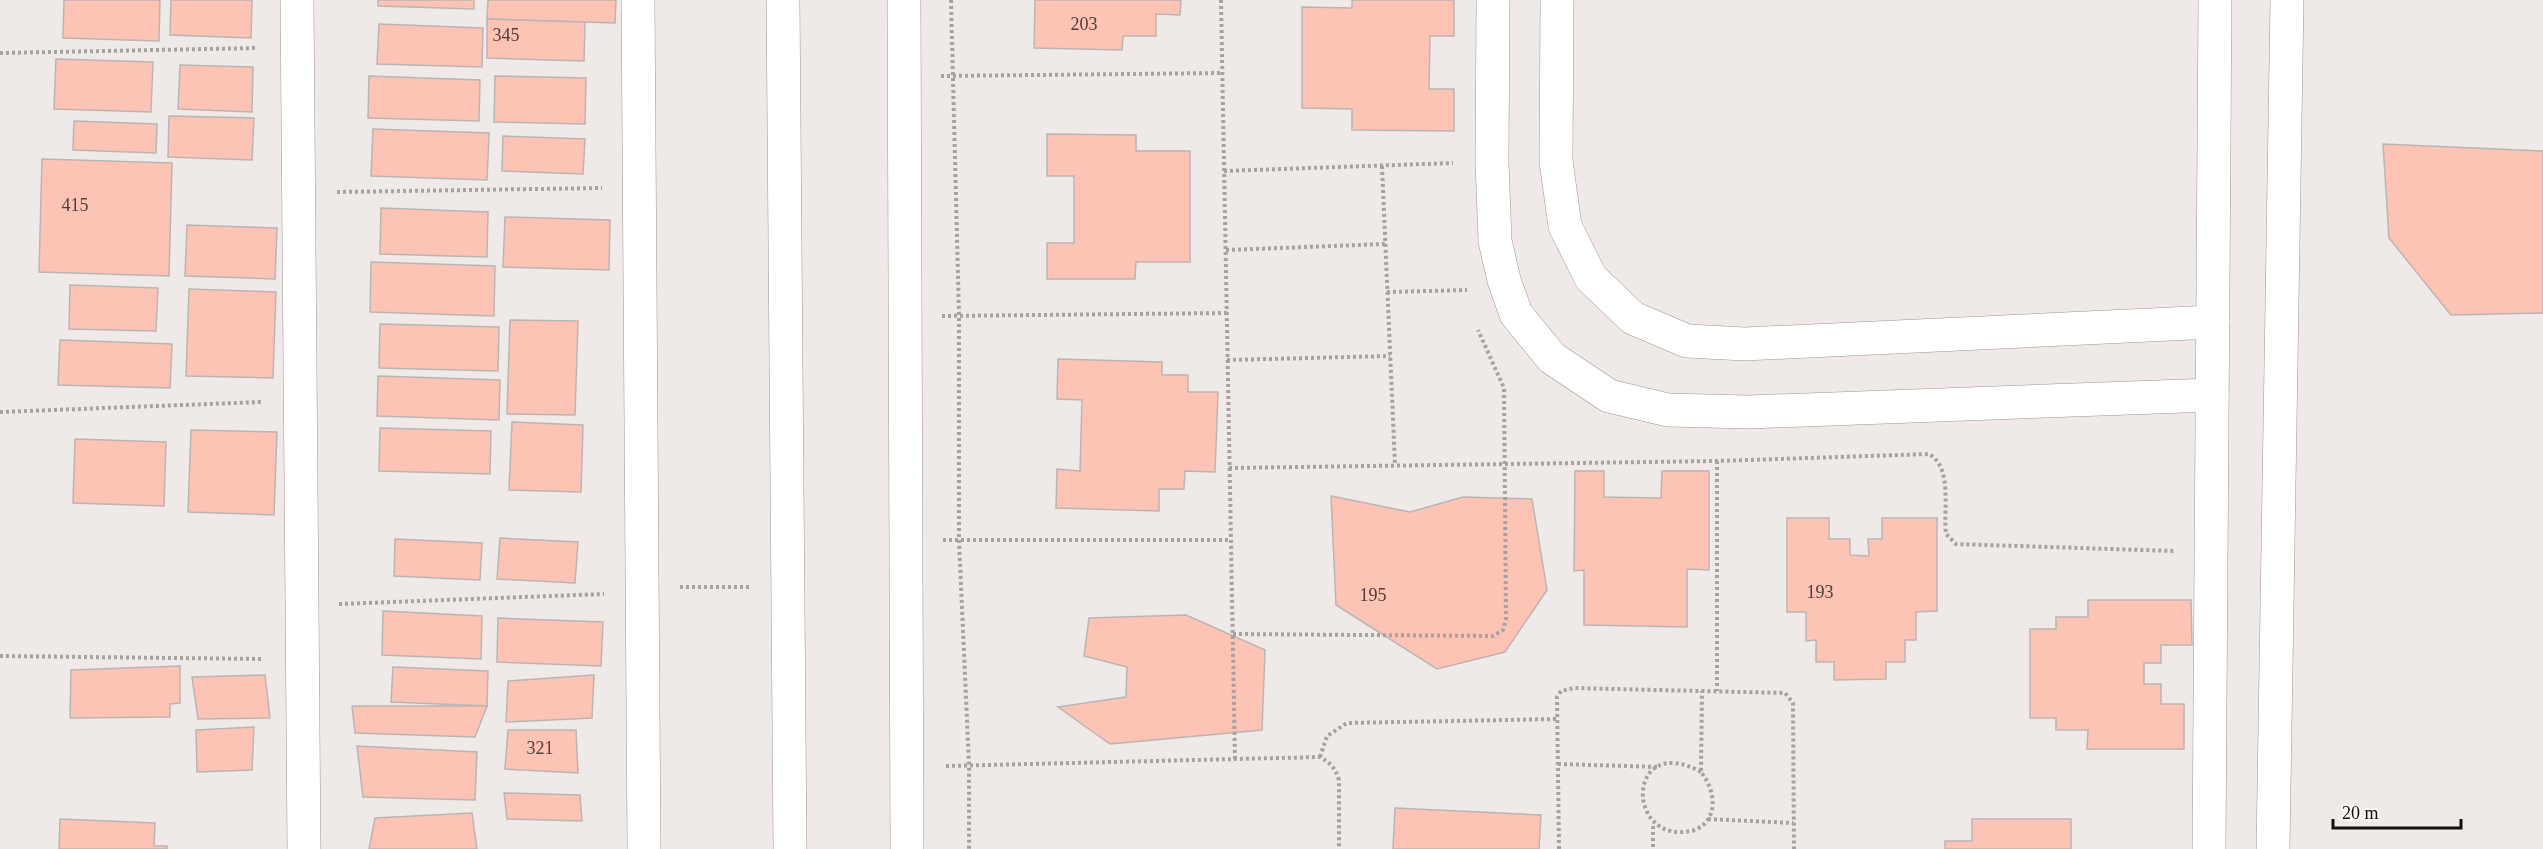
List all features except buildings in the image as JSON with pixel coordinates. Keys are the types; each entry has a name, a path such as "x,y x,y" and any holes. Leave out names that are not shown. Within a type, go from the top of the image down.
{"street":[{"path":"297,0 304,849"},
{"path":"638,0 644,849"},
{"path":"783,0 790,849"},
{"path":"904,0 906,849"},
{"path":"1493,0 1492,162 1496,241 1504,280 1516,314 1552,358 1609,396 1668,410 1748,412 2212,395"},
{"path":"1557,0 1556,161 1565,226 1591,278 1633,318 1687,341 1745,345 2213,322"},
{"path":"2209,849 2215,0"},
{"path":"2273,849 2287,0"}],"path":[{"path":"951,0 959,316 959,540 969,765 969,849"},
{"path":"1221,0 1235,759"},
{"path":"0,53 298,48"},
{"path":"904,77 1222,73"},
{"path":"1224,171 1492,162"},
{"path":"1382,166 1395,465"},
{"path":"299,192 639,187"},
{"path":"1226,249 1385,244"},
{"path":"1465,280 1469,299"},
{"path":"1388,292 1467,290"},
{"path":"905,316 1227,313"},
{"path":"1233,634 1493,636 1503,630 1506,619 1504,388 1476,324"},
{"path":"1227,360 1390,356"},
{"path":"0,412 301,401"},
{"path":"1229,468 1717,461 1929,454 1938,459 1943,469 1946,534 1956,544 2211,552"},
{"path":"1717,461 1717,691"},
{"path":"906,540 1231,540"},
{"path":"302,606 642,590 788,588"},
{"path":"0,656 303,659"},
{"path":"1559,849 1557,697 1567,688 1778,692 1790,697 1793,703 1794,849"},
{"path":"1701,772 1702,691"},
{"path":"1320,757 1328,736 1347,723 1557,719"},
{"path":"906,767 1320,757 1329,762 1339,780 1339,849"},
{"path":"1558,764 1661,767 1674,764 1689,765 1701,772 1709,782 1713,795 1713,807 1708,819 1688,834 1676,835 1664,832 1653,825 1645,814 1641,801 1642,795 1650,776 1661,767"},
{"path":"1708,819 1793,823"},
{"path":"1653,825 1653,849"}]}
